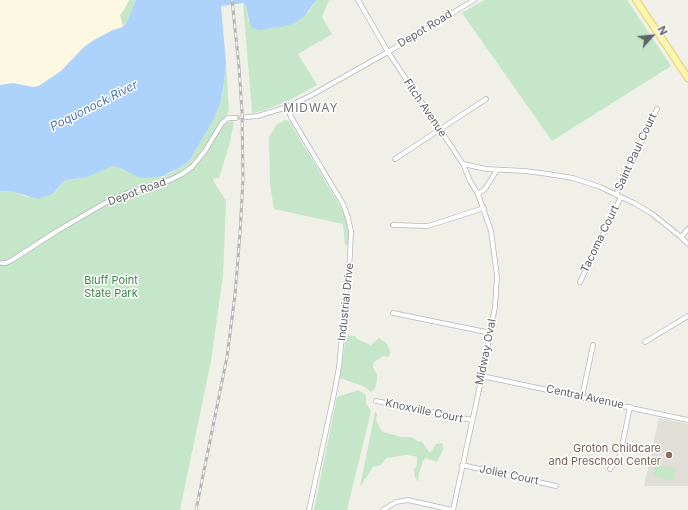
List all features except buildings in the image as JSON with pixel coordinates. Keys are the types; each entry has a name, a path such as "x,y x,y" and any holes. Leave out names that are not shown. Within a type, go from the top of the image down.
{"main road":[{"path":"636,0 688,78"}],"street":[{"name":"Fitch Avenue","path":"358,0 388,52 463,164"},
{"path":"463,0 466,5"},
{"name":"Depot Road","path":"246,118 287,107 318,91 388,52 474,0"},
{"path":"395,159 486,99"},
{"name":"Industrial Drive","path":"287,107 291,117 342,204 348,218 351,231 350,256 339,367 309,510"},
{"name":"Saint Paul Court","path":"616,195 656,109"},
{"name":"Depot Road","path":"2,263 12,260 57,231 109,201 125,194 160,184 182,174 192,167 205,151 222,123 228,118 236,118"},
{"path":"463,164 497,170 525,171 573,178 600,187 634,203 651,214 688,244"},
{"name":"Midway Oval","path":"453,510 491,333 495,307 497,276 491,231 484,208 463,164"},
{"path":"478,194 485,189 497,170"},
{"name":"Tacoma Court","path":"580,282 621,197"},
{"path":"393,225 428,226 484,208"},
{"path":"681,237 688,229"},
{"path":"392,312 491,333"},
{"path":"645,342 688,316"},
{"path":"582,397 593,345"},
{"name":"Central Avenue","path":"482,376 688,420"},
{"name":"Knoxville Court","path":"376,401 472,420"},
{"path":"610,469 620,456 630,407"},
{"name":"Joliet Court","path":"462,465 556,486"},
{"path":"383,510 396,502 408,500 453,510"}],"shaded area":[{"path":"0,0 136,0 123,27 113,30 94,40 83,48 61,71 36,87 13,83 0,85"},
{"name":"Groton Childcare and Preschool Center","path":"659,418 688,424 688,486 644,486"}],"green space":[{"path":"129,0 136,0 126,24 123,27 120,15"},
{"path":"316,0 329,0 322,17 332,34 298,54 317,85 288,101 262,111 252,113 243,3 246,6 249,23 273,28 295,23 309,12"},
{"path":"484,0 627,0 671,66 552,141 462,13"},
{"name":"Bluff Point State Park","path":"226,64 229,111 225,117 228,123 231,121 234,122 230,142 219,178 214,178 213,180 226,201 223,275 211,361 180,510 0,510 0,191 14,192 27,197 56,190 64,181 81,178 112,166 164,175 173,172 191,158 218,109 223,91"},
{"path":"285,120 289,121 343,211 349,232 349,244 345,245 343,224 274,209 270,184 269,138 276,125"},
{"path":"346,335 355,336 357,339 371,345 379,338 386,343 389,348 389,357 383,356 374,362 373,367 377,375 377,380 375,389 371,392 365,387 340,378"},
{"path":"358,390 366,395 366,403 371,411 347,510 314,510 337,397"},
{"path":"375,412 377,414 376,420 383,432 402,437 411,437 419,442 421,441 429,452 431,452 436,444 442,443 443,450 437,462 426,458 423,461 418,482 415,477 414,470 417,465 417,457 406,455 386,458 381,465 373,467 360,487"},
{"path":"655,465 676,469 673,481 653,476"}],"water":[{"name":"Poquonock River","path":"136,0 316,0 305,16 295,23 259,30 252,28 250,25 244,3 221,6 226,63 221,100 213,120 189,161 177,169 162,176 147,178 138,177 121,168 112,166 87,177 64,181 52,194 38,199 14,192 0,191 0,85 13,83 33,87 39,86 61,71 84,47 113,30 123,27 126,24"}],"tunnel":[{"path":"236,118 246,117"}],"railway":[{"path":"196,510 227,357 235,295 240,233 243,179 242,112 232,0"}],"place":[{"name":"Groton Childcare and Preschool Center","path":"669,455"}],"district":[{"name":"MIDWAY","path":"311,108"}]}
